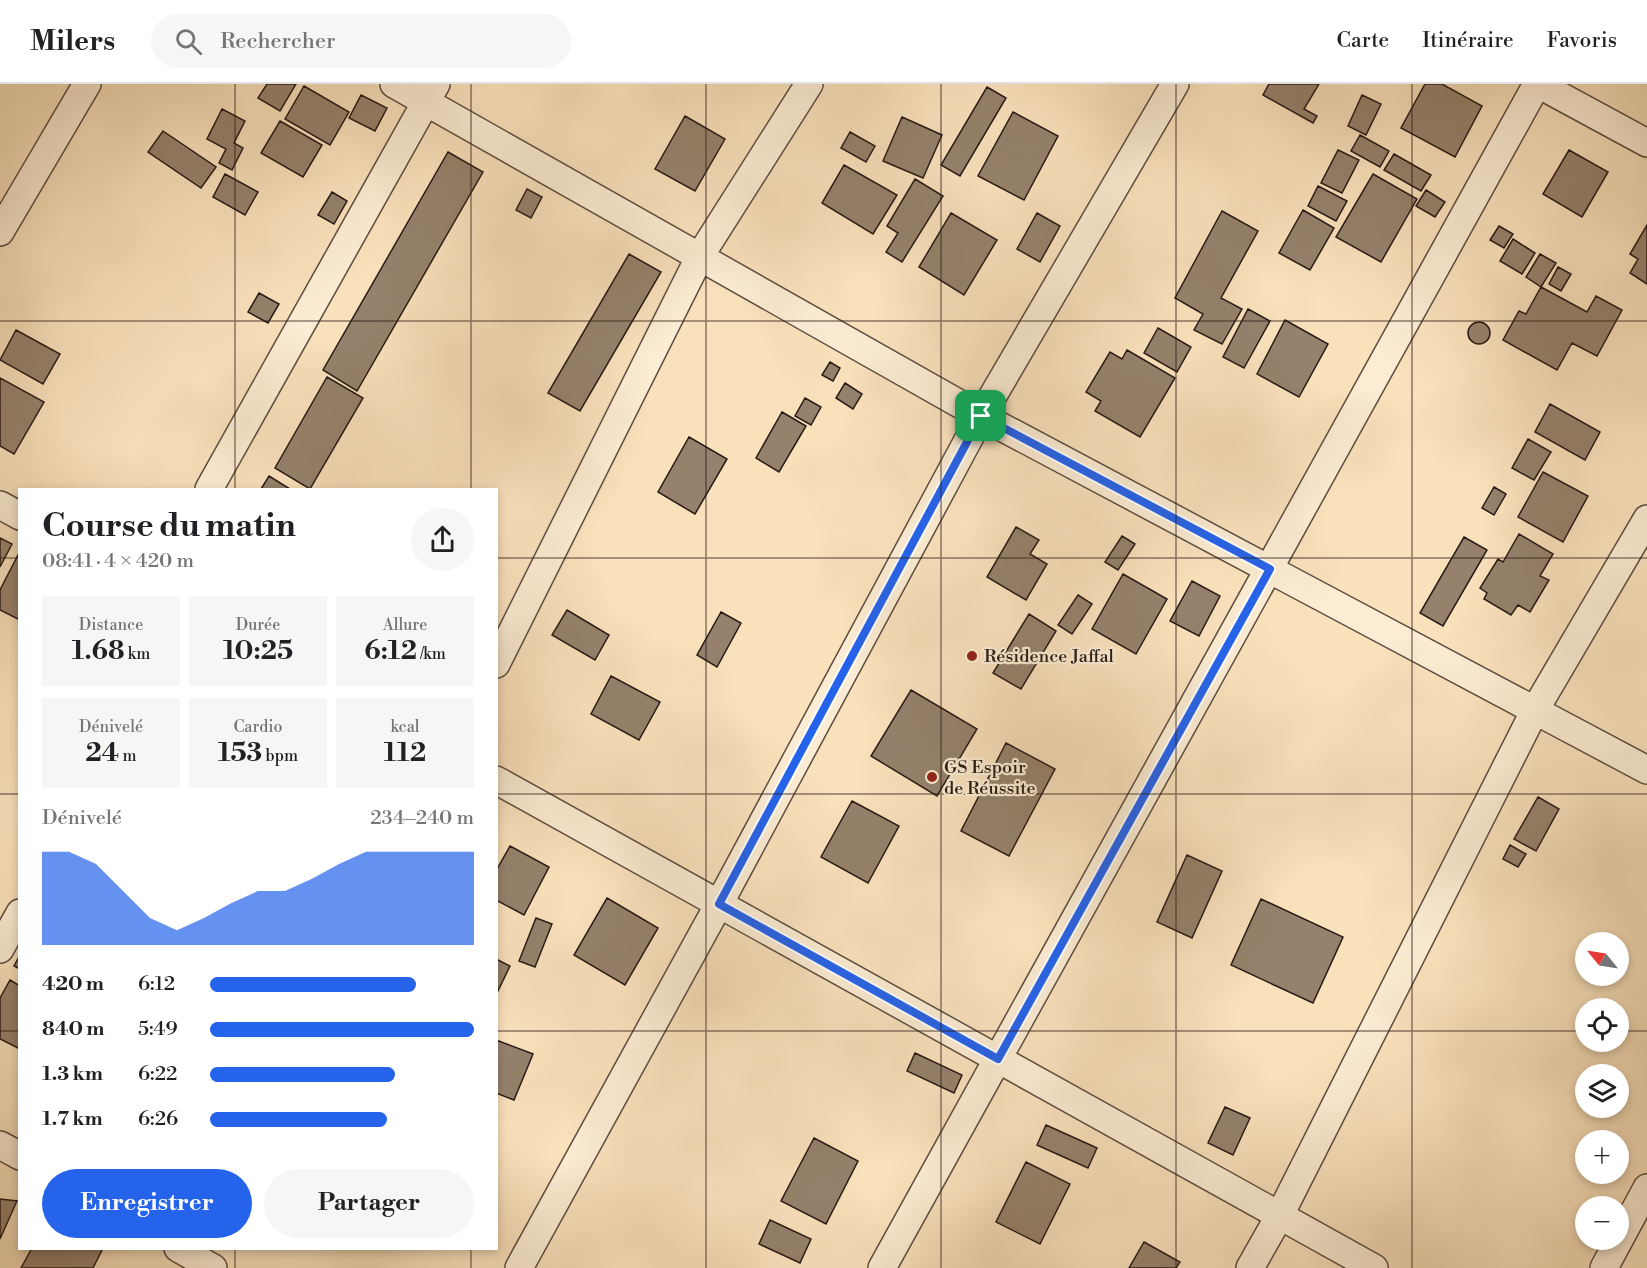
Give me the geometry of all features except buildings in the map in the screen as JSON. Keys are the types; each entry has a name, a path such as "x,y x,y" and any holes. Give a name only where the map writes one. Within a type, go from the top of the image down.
{"street":[{"path":"0,232 87,84"},
{"path":"394,84 431,93 700,256 981,416 1647,770"},
{"path":"498,660 700,256 809,84"},
{"path":"519,1268 719,904 981,416 1175,84"},
{"path":"882,1268 1538,84 1647,143"},
{"path":"210,488 431,93"},
{"path":"0,505 18,515"},
{"path":"1250,1268 1280,1215 1535,710 1647,519"},
{"path":"498,781 1374,1268"},
{"path":"0,949 18,918"},
{"path":"0,1145 18,1155"},
{"path":"1604,1268 1647,1188"}],"place":[{"name":"Résidence Jaffal","path":"972,656"},
{"name":"GS Espoir de Réussite","path":"932,777"}],"route":[{"path":"981,416 1270,569 998,1059 719,904 981,416"}]}
